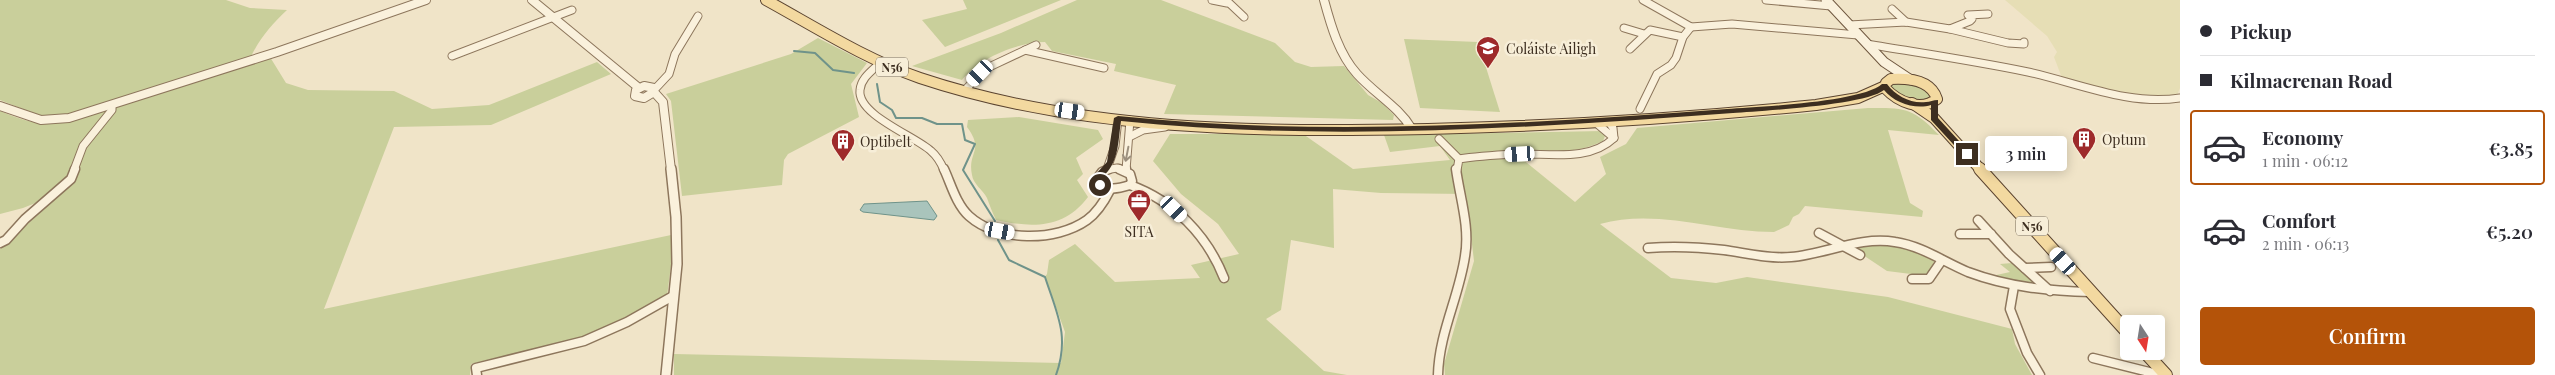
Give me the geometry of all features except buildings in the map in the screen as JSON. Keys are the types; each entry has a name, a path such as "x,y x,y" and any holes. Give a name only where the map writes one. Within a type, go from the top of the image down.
{"main road":[{"name":"N56","path":"766,0 840,43 880,63 965,90 1008,101 1130,120 1182,125 1412,128 1594,122 1778,108 1866,95 1879,91 1887,83 1897,78 1912,80 1934,91 1938,97 1935,102 1926,105 1866,95"},
{"path":"1829,3 1884,62 1912,80"},
{"path":"1884,62 1887,83"},
{"name":"N56","path":"1887,83 1892,95 1908,102 1934,118 2120,324"},
{"path":"1934,118 1935,102"},
{"path":"2152,360 2166,375"}],"street":[{"path":"0,106 41,120 56,120 112,106 426,0"},
{"path":"532,0 639,88 653,89 663,102 676,217 677,264 666,375"},
{"path":"1212,0 1227,2 1244,17"},
{"path":"1324,0 1334,30 1348,62 1364,80 1406,119 1412,128"},
{"path":"1643,0 1692,27 1738,24 1858,35"},
{"path":"1766,0 1829,3"},
{"path":"1884,9 1899,8"},
{"path":"1892,9 1906,22"},
{"path":"452,56 572,10"},
{"path":"1950,29 1970,21 1972,19 1968,15 1988,14"},
{"path":"644,98 669,74 675,54 698,16"},
{"path":"1849,25 1906,22 1950,29 2008,43 2024,44 2024,42"},
{"path":"1640,109 1656,74 1671,65 1676,58 1683,37 1692,27"},
{"path":"1624,28 1644,34"},
{"path":"1630,49 1650,30 1683,37"},
{"path":"1867,44 2027,72 2134,99 2160,101 2180,98"},
{"path":"965,90 985,69 1036,45"},
{"path":"1025,50 1104,68"},
{"path":"880,63 862,78 860,89 866,105 872,114 930,150 946,172 962,207 970,216 984,225 1000,231 1032,235 1068,230 1093,216 1102,205 1110,190"},
{"path":"639,88 634,95 656,102 664,110"},
{"path":"0,243 6,240 25,219 71,179 83,146 112,110 112,106"},
{"path":"1107,169 1114,146 1118,118"},
{"path":"1126,171 1125,165 1131,136 1129,132 1130,120"},
{"path":"1439,139 1459,159 1588,152 1610,145 1614,138 1608,121"},
{"path":"1594,122 1614,138"},
{"path":"1131,136 1143,130 1182,125"},
{"path":"1438,375 1439,352 1465,255 1464,228 1456,166 1459,159"},
{"path":"1130,185 1132,177 1126,171 1117,168 1107,169 1099,174 1097,179 1100,185 1110,190 1121,189 1130,185 1159,197 1182,216 1211,249 1224,278"},
{"path":"1978,220 2050,291"},
{"path":"1819,233 1860,255"},
{"path":"1960,234 1991,234"},
{"path":"1648,248 1712,249 1780,258 1824,252 1874,240 1892,241 1918,248 1969,272 2014,286 2050,291 2091,292"},
{"path":"1912,279 1929,279 1942,260"},
{"path":"2025,268 2051,267"},
{"path":"2014,286 2010,309 2027,352 2040,375"},
{"path":"477,375 476,368 562,348 597,336 673,296"},
{"path":"2093,358 2161,375"}],"shaded area":[{"path":"2005,0 2180,0 2180,88 2177,95 2166,98 2122,95 2062,78 2054,57 2057,52 2047,36"}],"green space":[{"path":"0,0 226,0 250,8 287,10 266,33 250,59 71,115 53,117 38,115 0,100"},
{"path":"963,0 1061,0 945,47 922,20 967,9"},
{"path":"1077,0 1161,0 1275,43 1295,62 1311,67 1344,66 1368,95 1382,103 1394,115 1393,120 1164,114 1176,85 1114,71 1116,64 1052,51 1045,42 1011,48 989,58 969,72 962,80 912,66 1001,33"},
{"path":"818,38 867,63 851,84 859,117 788,154 784,160 782,185 682,196 671,101 666,94 791,54"},
{"path":"1404,39 1478,42 1500,112 1420,108"},
{"path":"270,57 286,83 308,90 394,91 432,109 489,105 597,62 611,74 491,125 394,127 324,309 671,235 672,258 667,296 590,335 471,364 470,375 0,375 0,249 63,192 23,208 0,214 0,111 19,118 42,123 71,121"},
{"path":"1890,83 1920,85 1932,97 1920,102 1894,94"},
{"path":"1868,108 1891,108 1907,111 1922,119 1939,135 1888,130 1910,203 1923,211 1922,217 1805,206 1799,214 1793,217 1789,225 1774,232 1643,218 1600,224 1671,278 1716,283 1747,277 1888,297 2012,329 2015,344 2032,375 1445,375 1444,364 1474,261 1466,194 1381,193 1333,189 1334,248 1291,240 1281,310 1266,319 1324,371 1347,375 674,375 674,354 1061,363 1065,332 1045,277 1049,260 1075,244 1115,282 1200,278 1191,265 1239,254 1218,224 1181,194 1153,161 1170,134 1303,134 1353,169 1450,160 1440,146 1390,152 1384,135 1603,131 1605,136 1603,141 1583,148 1562,151 1520,152 1522,159 1575,202 1606,174 1600,157 1626,144 1637,128"},
{"path":"1019,117 1098,130 1103,139 1076,158 1083,174 1077,180 1088,197 1079,208 1069,215 1047,224 1009,223 996,220 987,198 973,178 971,167 975,141 967,127 968,120"},
{"path":"1871,244 1906,247 1933,259 1934,262 1930,271 1922,278 1911,274 1887,271 1854,249"},
{"path":"2012,263 2033,283 2030,285 1992,276 2010,272 2000,264"}],"water":[{"path":"927,201 937,216 934,220 863,212 860,210 864,204"}],"waterway":[{"path":"794,51 815,53 833,70 854,73"},
{"path":"877,84 880,102 892,110 896,118 922,118 937,124 962,124 965,140 975,144 963,170 995,221"},
{"path":"998,240 1009,260 1045,277 1062,337 1060,361 1056,375"}],"place":[{"name":"Coláiste Ailigh","path":"1488,69"},
{"name":"Optum","path":"2084,160"},
{"name":"Optibelt","path":"843,162"},
{"name":"SITA","path":"1139,222"}],"route":[{"path":"1100,185 1097,179 1098,176 1107,169 1111,162 1118,118 1182,125 1292,128 1412,128 1567,123 1794,106 1844,100 1874,93 1885,86 1886,90 1901,100 1926,105 1935,102 1933,109 1934,118 1967,154"}]}
